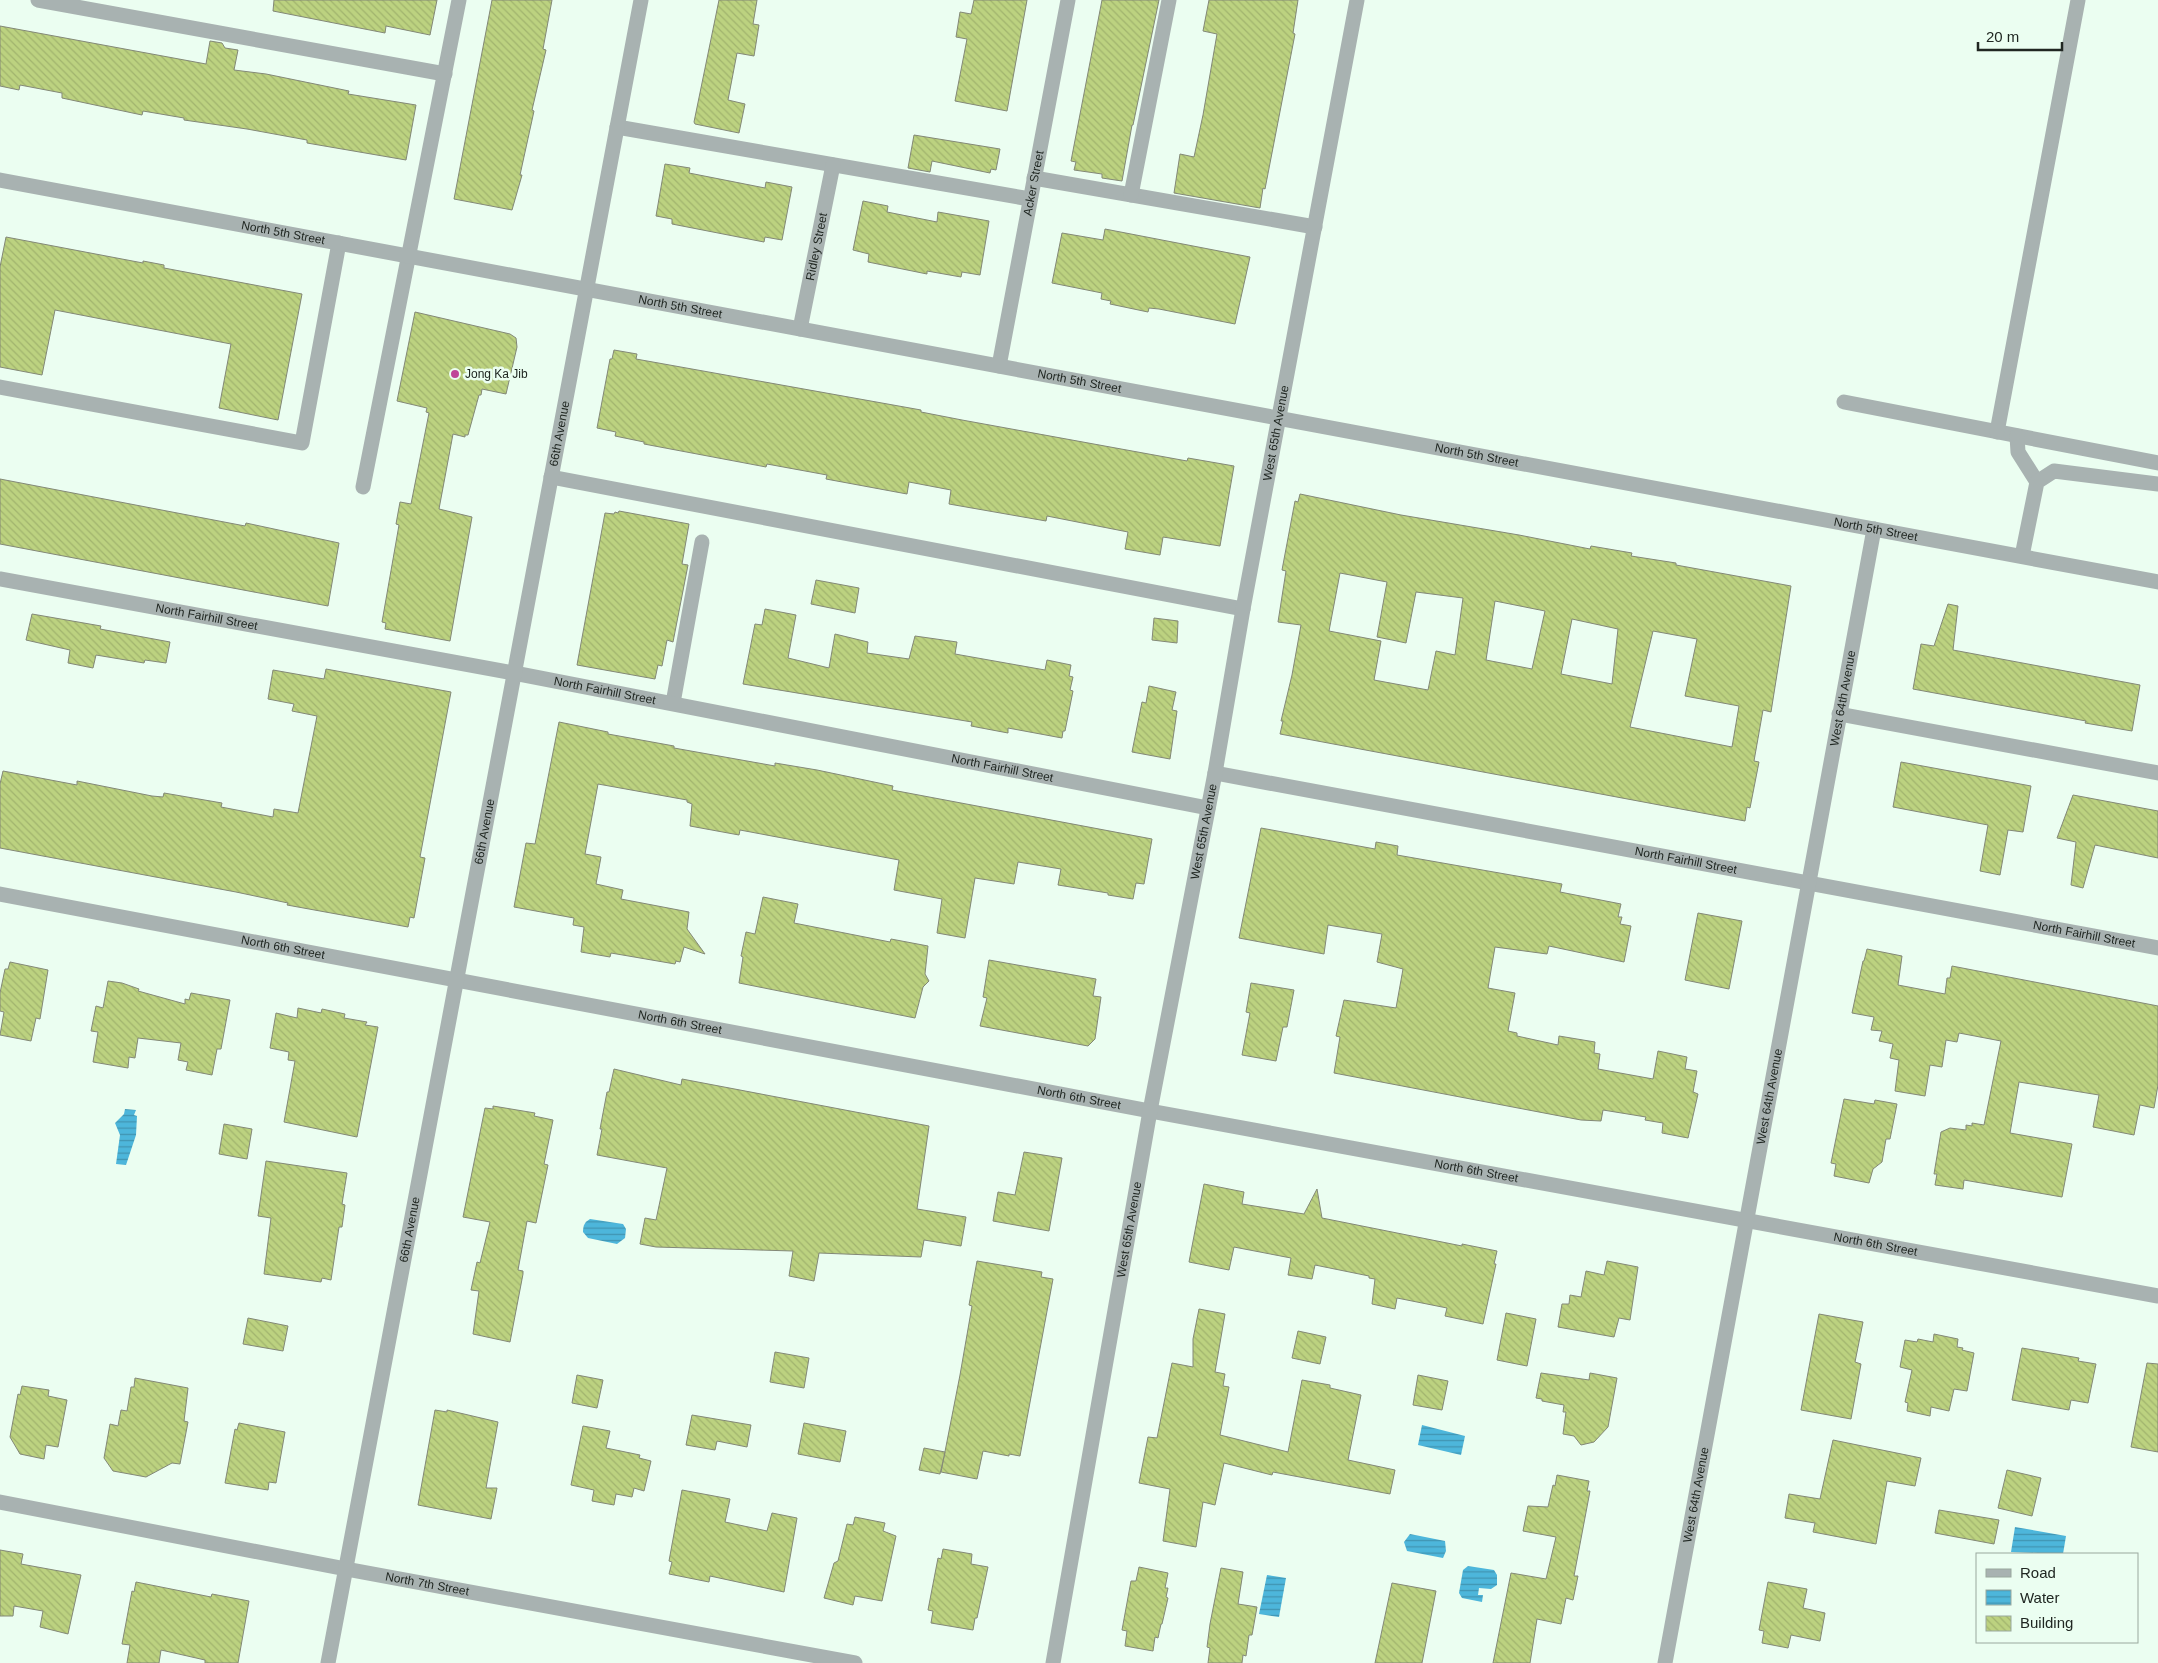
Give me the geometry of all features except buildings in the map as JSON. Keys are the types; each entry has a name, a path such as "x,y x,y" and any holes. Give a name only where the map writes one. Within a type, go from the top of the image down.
{"street":[{"path":"38,0 445,74"},
{"path":"363,487 410,257 459,0"},
{"name":"66th Avenue","path":"328,1663 641,0"},
{"name":"Acker Street","path":"999,366 1068,0"},
{"path":"1132,195 1170,0"},
{"name":"West 65th Avenue","path":"1053,1663 1150,1111 1215,773 1243,609 1357,0"},
{"path":"1997,432 2078,0"},
{"path":"617,127 1030,199"},
{"name":"Ridley Street","path":"800,329 833,165"},
{"path":"1034,178 1315,227"},
{"name":"North 5th Street","path":"0,180 2158,582"},
{"path":"0,387 302,443 339,243"},
{"path":"1844,402 2158,463"},
{"path":"2017,436 2018,452 2037,482 2022,556"},
{"path":"2037,482 2054,471 2158,484"},
{"path":"551,476 1243,609"},
{"name":"West 64th Avenue","path":"1665,1663 1874,529"},
{"path":"673,703 702,542"},
{"name":"North Fairhill Street","path":"0,579 673,703 1208,808"},
{"path":"1839,714 2158,772"},
{"name":"North Fairhill Street","path":"1215,773 2158,948"},
{"name":"North 6th Street","path":"0,894 1150,1111 2158,1296"},
{"name":"North 7th Street","path":"0,1502 346,1569 856,1663"}],"water":[{"path":"125,1109 136,1110 134,1115 137,1116 136,1135 126,1165 116,1164 120,1135 115,1123 124,1114"},
{"path":"590,1219 623,1224 626,1229 625,1238 617,1244 588,1238 583,1230 585,1224"},
{"path":"1422,1425 1465,1436 1461,1455 1418,1445"},
{"path":"2015,1527 2066,1536 2063,1553 2011,1552"},
{"path":"1410,1534 1445,1541 1446,1551 1443,1558 1407,1551 1404,1542"},
{"path":"1468,1566 1494,1570 1497,1575 1497,1585 1491,1589 1479,1588 1478,1595 1483,1595 1482,1602 1462,1598 1459,1593 1463,1570"},
{"path":"1267,1575 1286,1578 1279,1617 1259,1614"}],"place":[{"name":"Jong Ka Jib","path":"455,374"}]}
